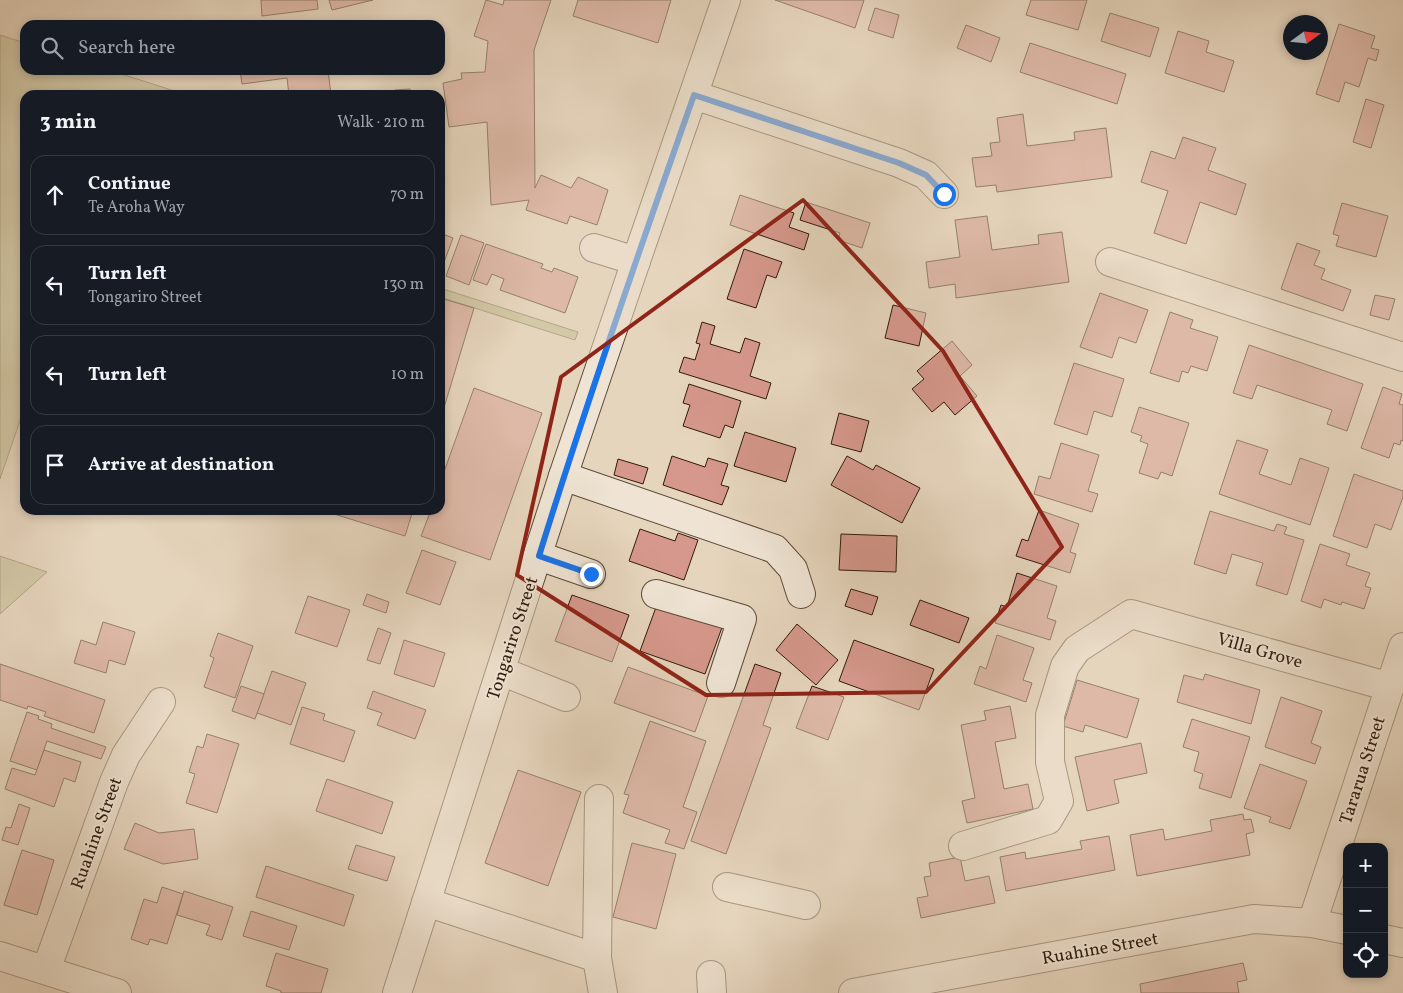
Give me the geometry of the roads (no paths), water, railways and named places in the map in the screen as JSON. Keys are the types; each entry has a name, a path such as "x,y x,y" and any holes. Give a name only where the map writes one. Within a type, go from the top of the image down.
{"street":[{"name":"Tongariro Street","path":"397,993 539,556 563,476 726,0"},
{"path":"694,95 899,163 926,175 944,194"},
{"path":"594,248 636,261"},
{"path":"1110,262 1403,357"},
{"path":"563,476 775,549 793,568 801,594"},
{"path":"539,556 591,574"},
{"path":"656,594 742,619 721,683"},
{"name":"Villa Grove","path":"963,846 1048,820 1059,801 1050,762 1050,715 1065,666 1076,649 1131,614 1390,686"},
{"name":"Tararua Street","path":"1312,922 1403,647"},
{"path":"501,671 566,697"},
{"name":"Ruahine Street","path":"46,970 114,782 126,755 161,702"},
{"path":"599,799 597,958 603,993"},
{"path":"727,887 806,905"},
{"path":"426,902 597,958"},
{"name":"Ruahine Street","path":"853,993 1254,919 1312,922 1343,929"},
{"path":"1388,940 1403,943"},
{"path":"0,956 117,993"}]}
